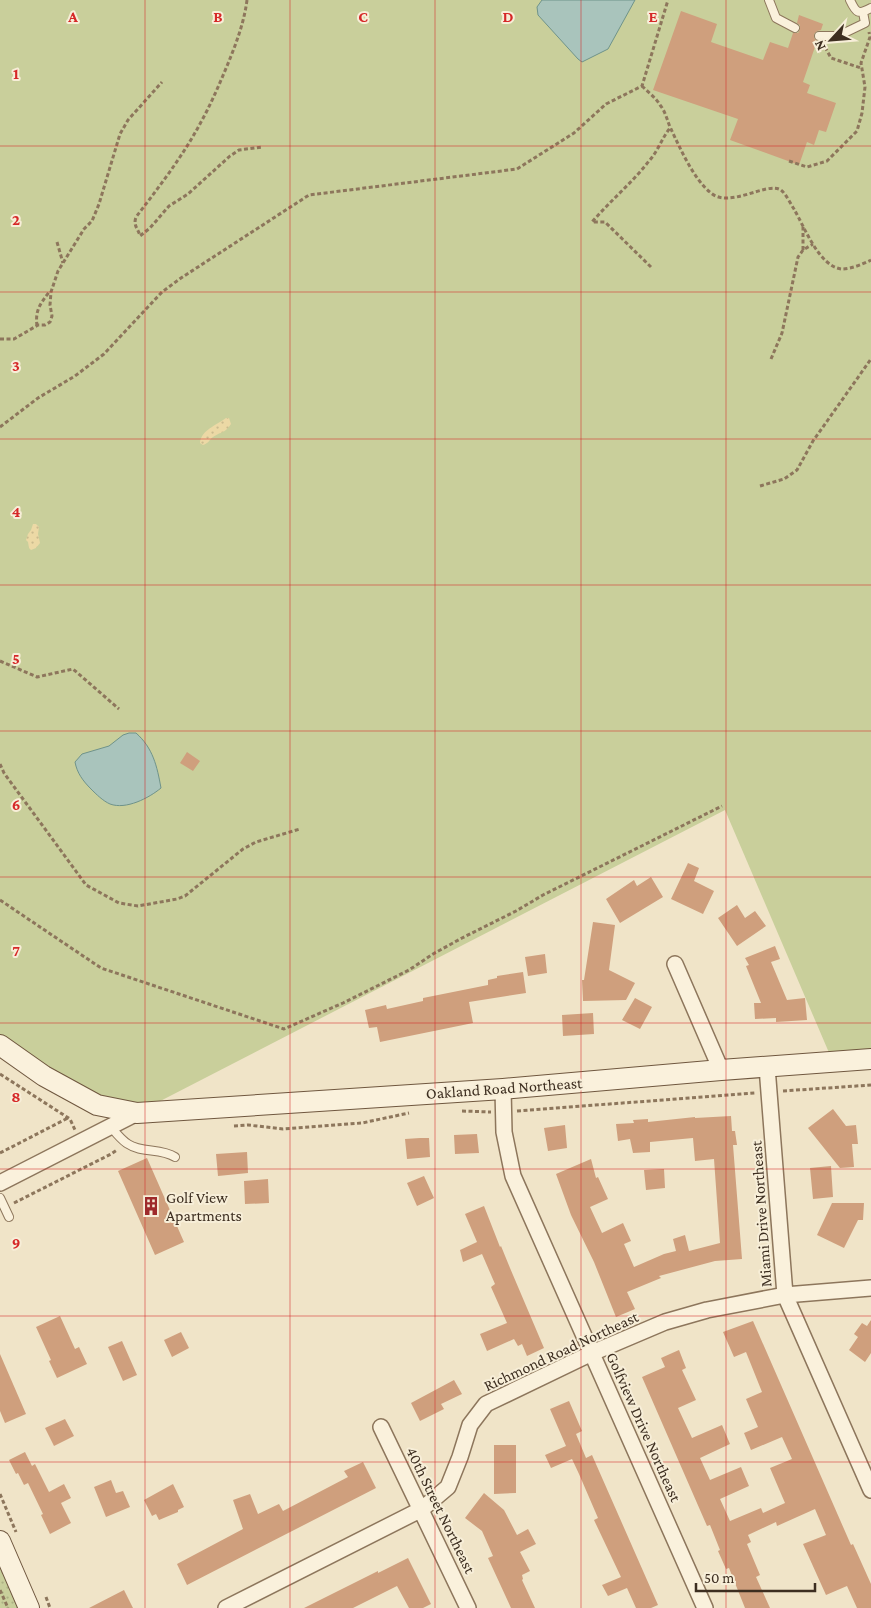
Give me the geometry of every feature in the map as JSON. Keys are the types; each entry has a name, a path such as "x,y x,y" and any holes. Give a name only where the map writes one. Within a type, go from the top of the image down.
{"main road":[{"name":"Oakland Road Northeast","path":"0,1045 44,1076 97,1105 137,1113 503,1089 871,1059"},
{"path":"0,1541 29,1608"}],"street":[{"path":"676,964 721,1070"},
{"name":"Miami Drive Northeast","path":"767,1067 785,1295 871,1490"},
{"name":"Golfview Drive Northeast","path":"503,1089 504,1132 513,1176 705,1608"},
{"path":"0,1183 137,1113"},
{"name":"Richmond Road Northeast","path":"226,1608 422,1510 448,1487 470,1426 486,1404 665,1322 707,1310 785,1295 871,1288"},
{"name":"40th Street Northeast","path":"381,1427 468,1608"}],"lane":[{"path":"769,0 776,18 795,28"},
{"path":"850,0 858,12 871,8"},
{"path":"821,36 838,36 865,23 862,12"},
{"path":"110,1127 128,1144 141,1149 168,1153 175,1157"},
{"path":"0,1198 9,1217"}],"path":[{"path":"248,0 239,36 201,123 175,165 134,222 140,236 150,228 169,206 188,194 230,156 239,150 262,147"},
{"path":"0,427 38,398 96,362 162,292 309,195 517,170 574,133 606,104 642,86 668,0"},
{"path":"789,161 807,168 827,161 857,131 862,113 865,87 861,63 870,38 865,23"},
{"path":"821,36 831,58 861,68"},
{"path":"0,339 14,339 37,326 50,322 52,316 50,305 52,289 58,271 84,229 92,221 120,134 128,120 162,82"},
{"path":"642,86 660,104 670,128 695,174 712,194 726,198 744,196 768,189 775,188 781,190 813,245 826,261 841,269 871,260"},
{"path":"650,267 605,222 592,222 648,163 658,150 670,128"},
{"path":"803,225 803,250"},
{"path":"57,242 63,263"},
{"path":"771,359 782,333 798,257 803,250 813,245"},
{"path":"37,326 36,316 38,309 52,289"},
{"path":"760,486 784,479 797,470 813,441 871,359"},
{"path":"0,661 37,677 73,668 119,709"},
{"path":"0,764 4,773 86,885 119,903 138,906 186,896 249,845 300,829"},
{"path":"0,900 101,968 284,1029 408,970 433,954 543,895 722,806"},
{"path":"0,1074 68,1118 76,1130"},
{"path":"778,1092 871,1085"},
{"path":"514,1111 758,1093"},
{"path":"457,1111 493,1112"},
{"path":"230,1126 283,1129 362,1123 387,1117 404,1116 412,1112"},
{"path":"0,1153 68,1118"},
{"path":"5,1208 111,1154 126,1142"},
{"path":"89,1158 92,1164"},
{"path":"0,1590 8,1608"}],"green space":[{"path":"0,0 871,0 871,1057 833,1062 725,810 137,1113 97,1105 0,1045"},
{"path":"0,1541 29,1608 0,1608"}],"sand":[{"path":"229,418 231,424 223,432 203,445 200,443 206,431"},
{"path":"33,524 39,527 40,543 31,550 26,540"}],"water":[{"path":"542,0 635,0 608,49 582,62 538,15 537,7"},
{"path":"136,733 147,745 156,765 161,788 137,802 123,805 110,804 97,795 83,780 75,762 82,754 109,746 123,735"}],"building":[{"path":"681,11 717,24 711,42 763,60 770,42 788,48 793,33 798,33 800,30 800,25 797,23 799,15 823,24 821,30 814,34 814,38 817,41 803,82 810,85 807,93 836,103 826,132 819,130 814,145 807,142 799,165 730,140 738,119 653,90"},
{"path":"187,752 200,761 193,771 180,763"},
{"path":"688,863 699,868 694,881 714,891 703,914 671,899"},
{"path":"651,877 663,897 620,923 606,899 634,880 637,886"},
{"path":"737,905 745,918 755,911 766,926 737,946 718,918"},
{"path":"593,922 615,925 609,970 635,983 626,1000 583,1001 582,980 584,980"},
{"path":"775,946 780,959 771,962 787,1000 805,998 807,1020 776,1022 776,1018 755,1019 754,1003 761,1003 746,966 749,965 745,958"},
{"path":"545,954 547,973 528,976 525,957"},
{"path":"523,972 526,993 469,1002 473,1023 380,1042 377,1027 369,1028 365,1010 386,1005 387,1009 423,1001 423,998 488,985 488,980 497,978 497,976"},
{"path":"635,998 652,1007 640,1029 622,1020"},
{"path":"593,1013 594,1034 563,1036 562,1015"},
{"path":"833,1109 846,1126 856,1125 858,1144 852,1144 854,1167 840,1168 808,1128"},
{"path":"731,1116 732,1131 735,1131 737,1145 733,1145 742,1259 715,1261 659,1276 661,1278 627,1292 635,1309 616,1317 594,1262 571,1215 556,1174 591,1159 596,1178 598,1177 608,1199 590,1207 602,1233 623,1223 631,1241 624,1244 634,1267 676,1251 673,1239 685,1235 689,1251 720,1243 714,1159 695,1161 693,1138 650,1142 650,1152 633,1153 630,1139 618,1141 616,1124 634,1123 633,1120 648,1119 648,1122 695,1117"},
{"path":"565,1125 567,1148 548,1151 544,1128"},
{"path":"477,1134 479,1153 455,1154 454,1135"},
{"path":"429,1138 430,1157 407,1159 405,1139"},
{"path":"247,1152 248,1173 218,1176 216,1154"},
{"name":"Golf View Apartments","path":"147,1158 184,1242 155,1255 118,1171"},
{"path":"831,1166 833,1197 813,1199 810,1168"},
{"path":"664,1169 665,1188 646,1190 644,1170"},
{"path":"424,1176 434,1198 417,1206 407,1183"},
{"path":"268,1179 269,1203 245,1204 244,1181"},
{"path":"832,1203 864,1203 863,1220 858,1220 844,1248 817,1235"},
{"path":"484,1206 544,1348 527,1356 522,1344 518,1346 514,1339 487,1351 480,1334 507,1323 491,1287 495,1284 482,1254 463,1262 460,1250 477,1242 465,1214"},
{"path":"60,1316 75,1349 79,1347 87,1364 57,1378 36,1327"},
{"path":"871,1320 871,1353 865,1362 849,1350 858,1337 854,1334 862,1323 867,1326"},
{"path":"753,1321 851,1545 853,1544 871,1584 871,1608 857,1608 847,1586 826,1595 803,1544 826,1535 815,1509 777,1526 776,1522 748,1535 751,1542 747,1544 760,1575 756,1577 770,1608 745,1608 729,1568 726,1569 718,1551 720,1550 710,1525 707,1526 642,1377 665,1367 661,1358 679,1350 686,1368 682,1370 696,1400 678,1408 692,1438 722,1425 730,1444 700,1458 710,1480 741,1467 749,1486 720,1499 730,1521 761,1508 763,1513 785,1503 770,1468 792,1459 782,1437 751,1450 744,1433 758,1427 746,1399 762,1392 746,1352 734,1357 723,1332"},
{"path":"181,1332 189,1348 172,1357 164,1340"},
{"path":"122,1341 137,1375 123,1381 108,1347"},
{"path":"0,1354 26,1414 5,1423 0,1411"},
{"path":"454,1380 462,1394 441,1404 444,1409 420,1421 411,1403"},
{"path":"569,1401 582,1431 576,1434 586,1458 592,1455 658,1605 651,1608 636,1608 627,1588 608,1596 602,1585 621,1577 594,1520 598,1518 579,1474 572,1459 551,1468 545,1455 566,1446 550,1409"},
{"path":"65,1419 74,1436 54,1446 45,1428"},
{"path":"494,1445 516,1445 516,1493 494,1494"},
{"path":"25,1452 32,1466 35,1464 49,1492 64,1484 71,1498 61,1503 71,1523 50,1534 28,1483 24,1485 9,1460"},
{"path":"363,1462 376,1488 187,1585 177,1564 243,1529 233,1500 250,1494 258,1514 279,1504 283,1511 348,1477 344,1471"},
{"path":"111,1480 116,1493 123,1491 130,1507 106,1517 94,1487"},
{"path":"173,1484 184,1507 178,1510 178,1512 159,1520 156,1514 152,1516 144,1500"},
{"path":"484,1493 504,1510 517,1535 528,1529 536,1544 520,1552 530,1571 522,1575 522,1580 535,1608 511,1608 488,1558 493,1556 482,1531 465,1518"},
{"path":"408,1558 431,1604 423,1608 409,1608 397,1586 353,1608 304,1608 378,1571 378,1573"},
{"path":"124,1590 133,1608 89,1608"}],"place":[{"name":"Golf View Apartments","path":"151,1206"}]}
